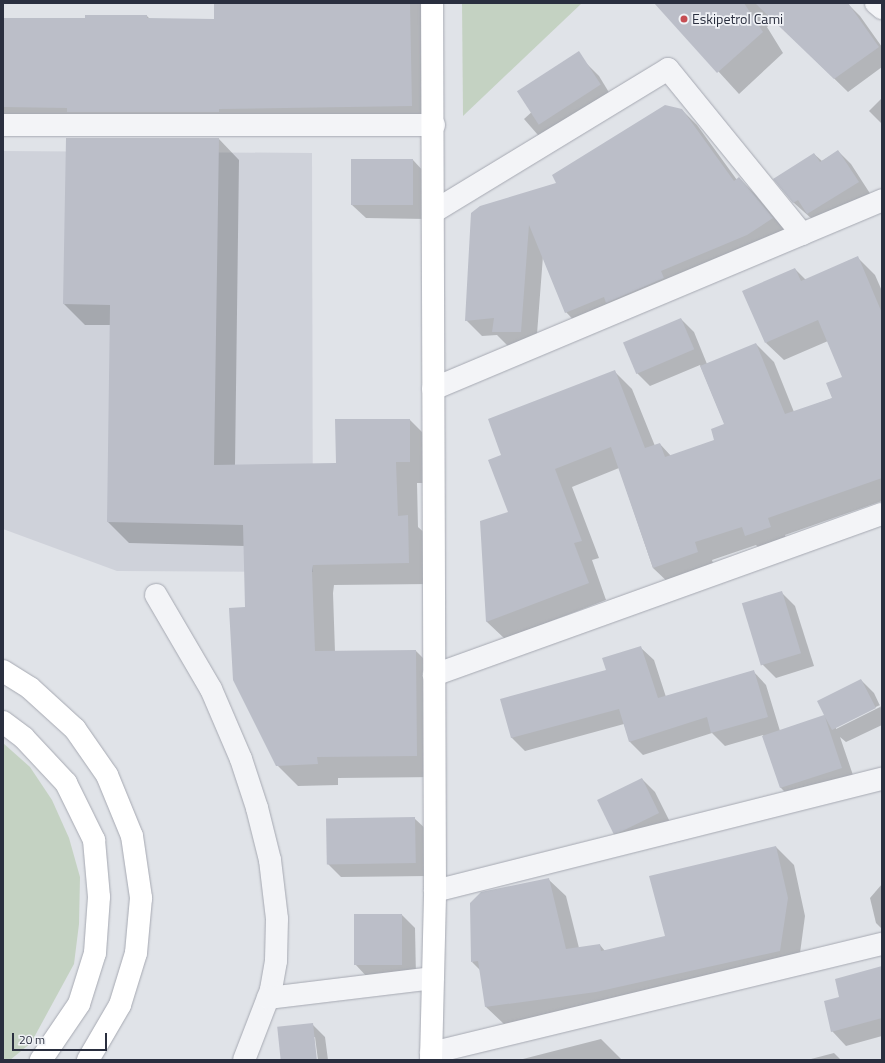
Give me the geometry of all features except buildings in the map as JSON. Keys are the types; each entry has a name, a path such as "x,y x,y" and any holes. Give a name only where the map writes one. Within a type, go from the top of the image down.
{"main road":[{"path":"431,1056 435,891 433,389 434,125 432,3"},
{"path":"3,671 30,688 74,729 107,775 132,836 141,898 136,953 120,1006 88,1060"},
{"path":"3,722 24,738 66,783 94,840 99,897 95,953 79,1004 41,1060"}],"street":[{"path":"876,3 882,8"},
{"path":"433,212 668,70 802,234"},
{"path":"3,125 434,125"},
{"path":"433,389 882,200"},
{"path":"434,675 882,514"},
{"path":"156,595 211,689 241,759 257,808 270,860 277,919 276,961 268,998 244,1060"},
{"path":"435,891 882,779"},
{"path":"431,1056 882,944"},
{"path":"268,998 433,978"}],"shaded area":[{"path":"3,151 312,153 313,572 117,571 3,529"}],"green space":[{"path":"462,3 582,3 463,116"},
{"path":"3,743 30,767 52,800 69,838 80,877 79,924 74,964 31,1043 10,1060 3,1060"}],"place":[{"name":"Eskipetrol Cami","path":"684,19"}]}
